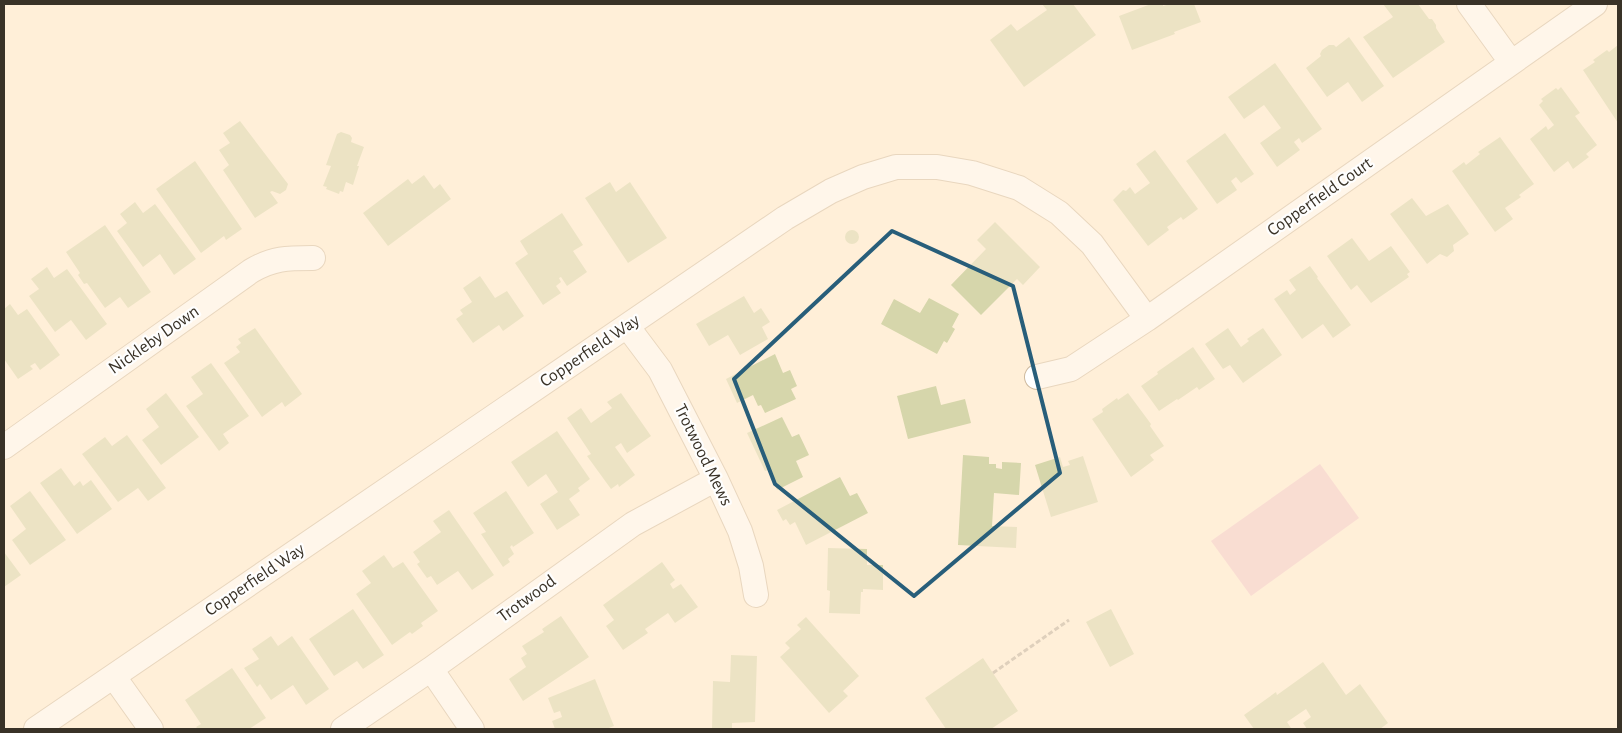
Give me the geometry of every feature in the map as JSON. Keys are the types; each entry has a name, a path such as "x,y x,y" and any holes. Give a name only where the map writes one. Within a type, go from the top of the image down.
{"street":[{"path":"1469,4 1511,62"},
{"name":"Copperfield Court","path":"1037,378 1071,369 1147,319 1596,4"},
{"name":"Copperfield Way","path":"36,729 786,218 832,191 863,177 896,167 929,167 972,173 1019,188 1059,213 1092,244 1147,319"},
{"name":"Nickleby Down","path":"4,447 251,271 278,259 313,258"},
{"name":"Trotwood Mews","path":"627,326 660,370 716,479 740,531 756,595"},
{"name":"Trotwood","path":"343,729 431,669 633,524 716,479"},
{"path":"431,669 472,729"},
{"path":"114,677 151,729"}],"path":[{"path":"993,673 1069,620"}],"highlighted area":[{"path":"892,231 1013,286 1060,473 914,596 775,484 734,379"}],"shaded area":[{"path":"1320,464 1359,518 1251,596 1211,541"}],"building":[{"path":"1042,4 1073,4 1096,35 1024,87 990,40 1011,24 1017,31 1047,10"},
{"path":"1151,4 1163,4 1163,6 1170,4 1194,4 1201,22 1132,50 1119,16"},
{"path":"1383,4 1418,4 1429,19 1432,19 1445,42 1393,78 1363,37 1393,17"},
{"path":"1349,37 1384,86 1362,102 1348,82 1327,97 1306,68 1321,56 1322,50 1329,45 1336,47"},
{"path":"1618,45 1618,123 1583,70 1595,62 1593,60 1607,50 1609,52"},
{"path":"1275,63 1322,129 1302,143 1299,138 1294,142 1300,150 1277,167 1260,143 1281,128 1264,105 1244,119 1228,97"},
{"path":"1561,87 1580,113 1575,116 1597,145 1586,154 1589,157 1573,169 1568,161 1554,172 1530,139 1546,126 1548,130 1554,125 1539,105 1543,101 1541,99 1556,88 1558,90"},
{"path":"240,121 288,184 286,190 280,194 270,192 278,203 255,218 223,170 229,165 219,150 230,143 223,133"},
{"path":"341,132 350,135 352,138 351,142 364,147 353,185 346,182 343,192 340,191 339,194 323,186 331,166 326,165 337,134"},
{"path":"1225,133 1254,174 1241,183 1236,177 1231,181 1237,190 1217,204 1186,161"},
{"path":"1500,137 1534,184 1519,195 1521,197 1505,208 1513,219 1495,232 1452,171 1464,162 1466,165 1480,154 1478,152"},
{"path":"1155,150 1198,209 1183,220 1181,217 1167,227 1169,230 1148,246 1113,200 1123,190 1126,191 1130,187 1135,194 1150,183 1136,164"},
{"path":"195,161 242,229 226,240 224,236 201,253 156,189"},
{"path":"424,175 434,189 440,184 451,199 388,246 363,213 408,179 412,184"},
{"path":"610,182 616,192 630,182 667,238 628,263 585,198"},
{"path":"1412,198 1426,216 1448,204 1469,234 1453,245 1454,251 1447,257 1440,254 1427,264 1390,214"},
{"path":"135,202 143,213 155,204 196,259 174,275 160,254 143,267 117,231 127,223 120,214"},
{"path":"562,213 583,245 573,251 587,272 567,286 561,277 559,278 561,282 556,286 561,293 543,305 515,263 528,254 520,241"},
{"path":"995,222 1040,267 1023,285 1017,279 981,315 951,285 986,249 977,240"},
{"path":"105,225 151,292 128,308 120,297 105,308 87,283 84,284 78,275 80,273 66,252"},
{"path":"849,230 855,230 859,237 855,244 849,244 845,240 845,234"},
{"path":"1352,238 1369,261 1391,246 1410,272 1407,274 1409,277 1371,303 1357,285 1351,290 1327,256"},
{"path":"1310,266 1351,325 1333,338 1323,324 1302,339 1274,299 1287,290 1290,295 1296,290 1289,280"},
{"path":"47,267 54,278 67,269 107,324 86,340 71,320 55,332 29,296 39,289 31,279"},
{"path":"480,276 495,298 507,291 524,316 503,331 499,325 473,343 456,319 463,314 460,310 472,302 463,288"},
{"path":"744,296 754,313 761,308 770,322 762,327 768,339 740,355 728,335 709,346 696,324"},
{"path":"929,298 959,314 952,327 955,329 947,343 944,341 937,354 881,324 894,299 920,313"},
{"path":"10,304 18,315 27,309 60,355 40,370 35,363 30,366 33,369 18,379 4,359 4,309"},
{"path":"255,328 302,394 285,407 282,402 262,417 224,363 240,352 236,347 241,343 238,339"},
{"path":"1228,328 1241,347 1249,341 1247,339 1263,328 1282,355 1243,383 1230,365 1223,369 1205,344"},
{"path":"1193,347 1215,379 1199,390 1197,387 1159,411 1141,386 1158,374 1157,372"},
{"path":"775,354 783,373 790,370 797,386 791,389 796,399 765,413 761,405 758,406 753,395 737,403 726,379"},
{"path":"211,363 249,416 223,434 229,443 219,451 186,406 203,394 191,377"},
{"path":"936,386 941,405 965,399 971,423 908,439 897,396"},
{"path":"166,393 199,437 161,465 142,440 159,427 146,409"},
{"path":"621,393 651,436 627,453 621,443 615,447 635,475 619,487 618,484 611,489 587,456 591,454 567,418 581,408 591,423 612,408 607,402"},
{"path":"1128,393 1151,424 1150,426 1164,446 1150,455 1154,460 1131,477 1092,419 1103,412 1102,409 1117,398 1118,400"},
{"path":"782,417 792,437 799,434 809,455 796,461 803,477 777,490 768,470 765,471 747,433"},
{"path":"557,431 590,479 578,488 580,491 569,499 580,515 557,530 540,504 558,492 546,474 528,487 511,462"},
{"path":"127,435 166,488 148,501 138,488 118,502 82,454 105,437 112,446"},
{"path":"963,455 989,457 989,464 996,464 996,468 1002,469 1002,462 1021,463 1019,495 994,493 992,526 1017,527 1016,548 958,545"},
{"path":"1083,456 1098,502 1051,517 1035,465 1060,457 1063,467 1070,465 1068,461"},
{"path":"61,468 74,486 80,481 83,486 91,480 112,509 77,534 40,483"},
{"path":"840,477 850,496 857,493 868,513 806,545 795,522 790,525 786,519 783,521 777,510"},
{"path":"30,491 66,540 30,565 12,540 26,529 10,506"},
{"path":"506,491 534,533 513,547 512,545 510,547 514,554 508,559 510,562 503,567 481,534 486,532 473,513"},
{"path":"449,510 494,575 472,590 458,571 437,585 431,576 427,578 417,564 420,562 413,552 441,532 433,521"},
{"path":"828,548 867,549 867,565 883,565 883,590 863,589 863,592 861,592 860,614 829,613 830,591 827,590"},
{"path":"4,552 21,575 4,587"},
{"path":"384,555 393,568 403,562 438,611 421,623 423,626 412,634 410,632 392,645 356,594 371,583 362,571"},
{"path":"662,562 675,580 670,584 673,589 681,584 698,607 675,623 668,613 645,629 648,633 623,650 606,626 614,620 603,605"},
{"path":"353,609 384,655 363,669 357,661 334,676 309,639"},
{"path":"1111,609 1134,654 1110,667 1086,622"},
{"path":"561,616 589,657 523,701 509,679 526,667 521,658 527,654 522,646 544,632 542,629"},
{"path":"806,617 859,676 843,691 848,696 829,713 780,657 790,648 785,643 801,629 797,625"},
{"path":"271,636 278,646 292,636 329,689 306,705 293,685 271,700 260,684 257,687 244,668 259,659 252,649"},
{"path":"731,655 757,656 755,722 732,723 732,729 712,729 713,681 730,682"},
{"path":"983,658 1018,711 991,729 946,729 925,698"},
{"path":"1323,662 1346,695 1360,684 1388,723 1380,729 1307,729 1303,723 1311,717 1306,709 1287,722 1291,728 1289,729 1254,729 1244,715 1276,692 1277,695"},
{"path":"232,668 266,718 249,729 198,729 196,727 201,724 185,700"},
{"path":"595,679 614,726 606,729 555,729 552,721 562,717 560,711 554,713 548,698"}]}
